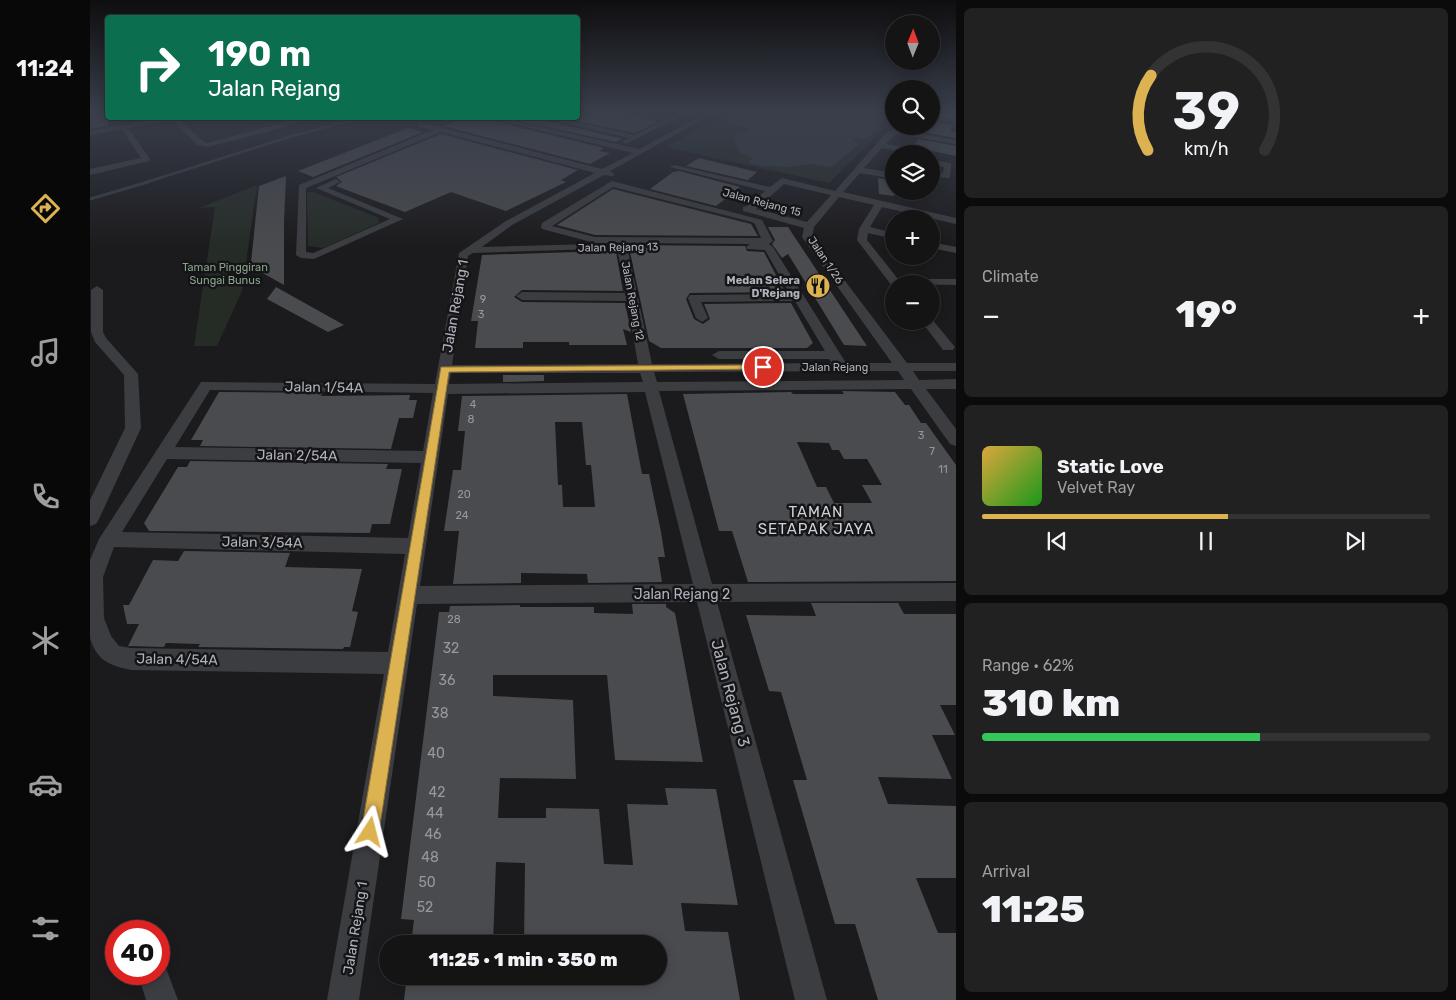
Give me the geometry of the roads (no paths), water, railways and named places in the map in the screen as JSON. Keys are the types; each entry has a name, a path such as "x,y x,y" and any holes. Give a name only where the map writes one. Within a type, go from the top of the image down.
{"street":[{"path":"90,172 146,159 145,158"},
{"path":"302,187 373,158"},
{"name":"Jalan Rejang 15","path":"547,158 749,210 812,222"},
{"name":"Jalan Rejang 1","path":"343,1000 463,254 509,223 630,158"},
{"name":"Jalan 1/26","path":"869,158 812,222 807,237 956,440"},
{"path":"940,164 948,165 947,176 940,175"},
{"path":"320,188 375,167"},
{"path":"674,167 772,190"},
{"path":"858,170 885,174"},
{"path":"749,210 782,181 951,220"},
{"path":"940,183 955,185"},
{"path":"612,184 669,198 755,220 759,222 768,241 595,240 546,227 546,225 612,184"},
{"path":"302,187 320,188 398,219 314,256 301,255 302,187"},
{"path":"669,198 678,191"},
{"path":"758,203 812,222"},
{"path":"875,203 864,229 862,240 889,275"},
{"path":"864,229 885,234"},
{"name":"Jalan Rejang 13","path":"468,250 622,246 768,247 799,297"},
{"name":"Jalan Rejang 12","path":"622,246 647,370"},
{"path":"940,246 956,250"},
{"path":"940,282 956,282"},
{"path":"90,519 133,428 131,374 100,339 97,332 97,290"},
{"path":"522,296 632,297"},
{"path":"702,318 694,298 799,297 841,367"},
{"path":"934,330 948,347"},
{"path":"647,370 834,355"},
{"name":"Jalan Rejang","path":"444,372 956,367"},
{"path":"444,372 647,370 956,384"},
{"name":"Jalan Rejang 3","path":"647,370 811,1000"},
{"name":"Jalan 1/54A","path":"206,385 444,372"},
{"name":"Jalan 4/54A","path":"206,385 108,539 93,577 94,618 102,642 113,655 131,659 397,663"},
{"name":"Jalan 2/54A","path":"163,453 430,457"},
{"name":"Jalan 3/54A","path":"108,539 416,546"},
{"name":"Jalan Rejang 2","path":"408,595 956,592"},
{"path":"157,985 162,1000"}],"waterway":[{"path":"144,183 224,158"},
{"path":"90,199 148,182"}],"place":[{"name":"Medan Selera D'Rejang","path":"818,286"}],"district":[{"name":"TAMAN SETAPAK JAYA","path":"816,520"}],"park label":[{"name":"Taman Pinggiran Sungai Bunus","path":"225,273"}]}
